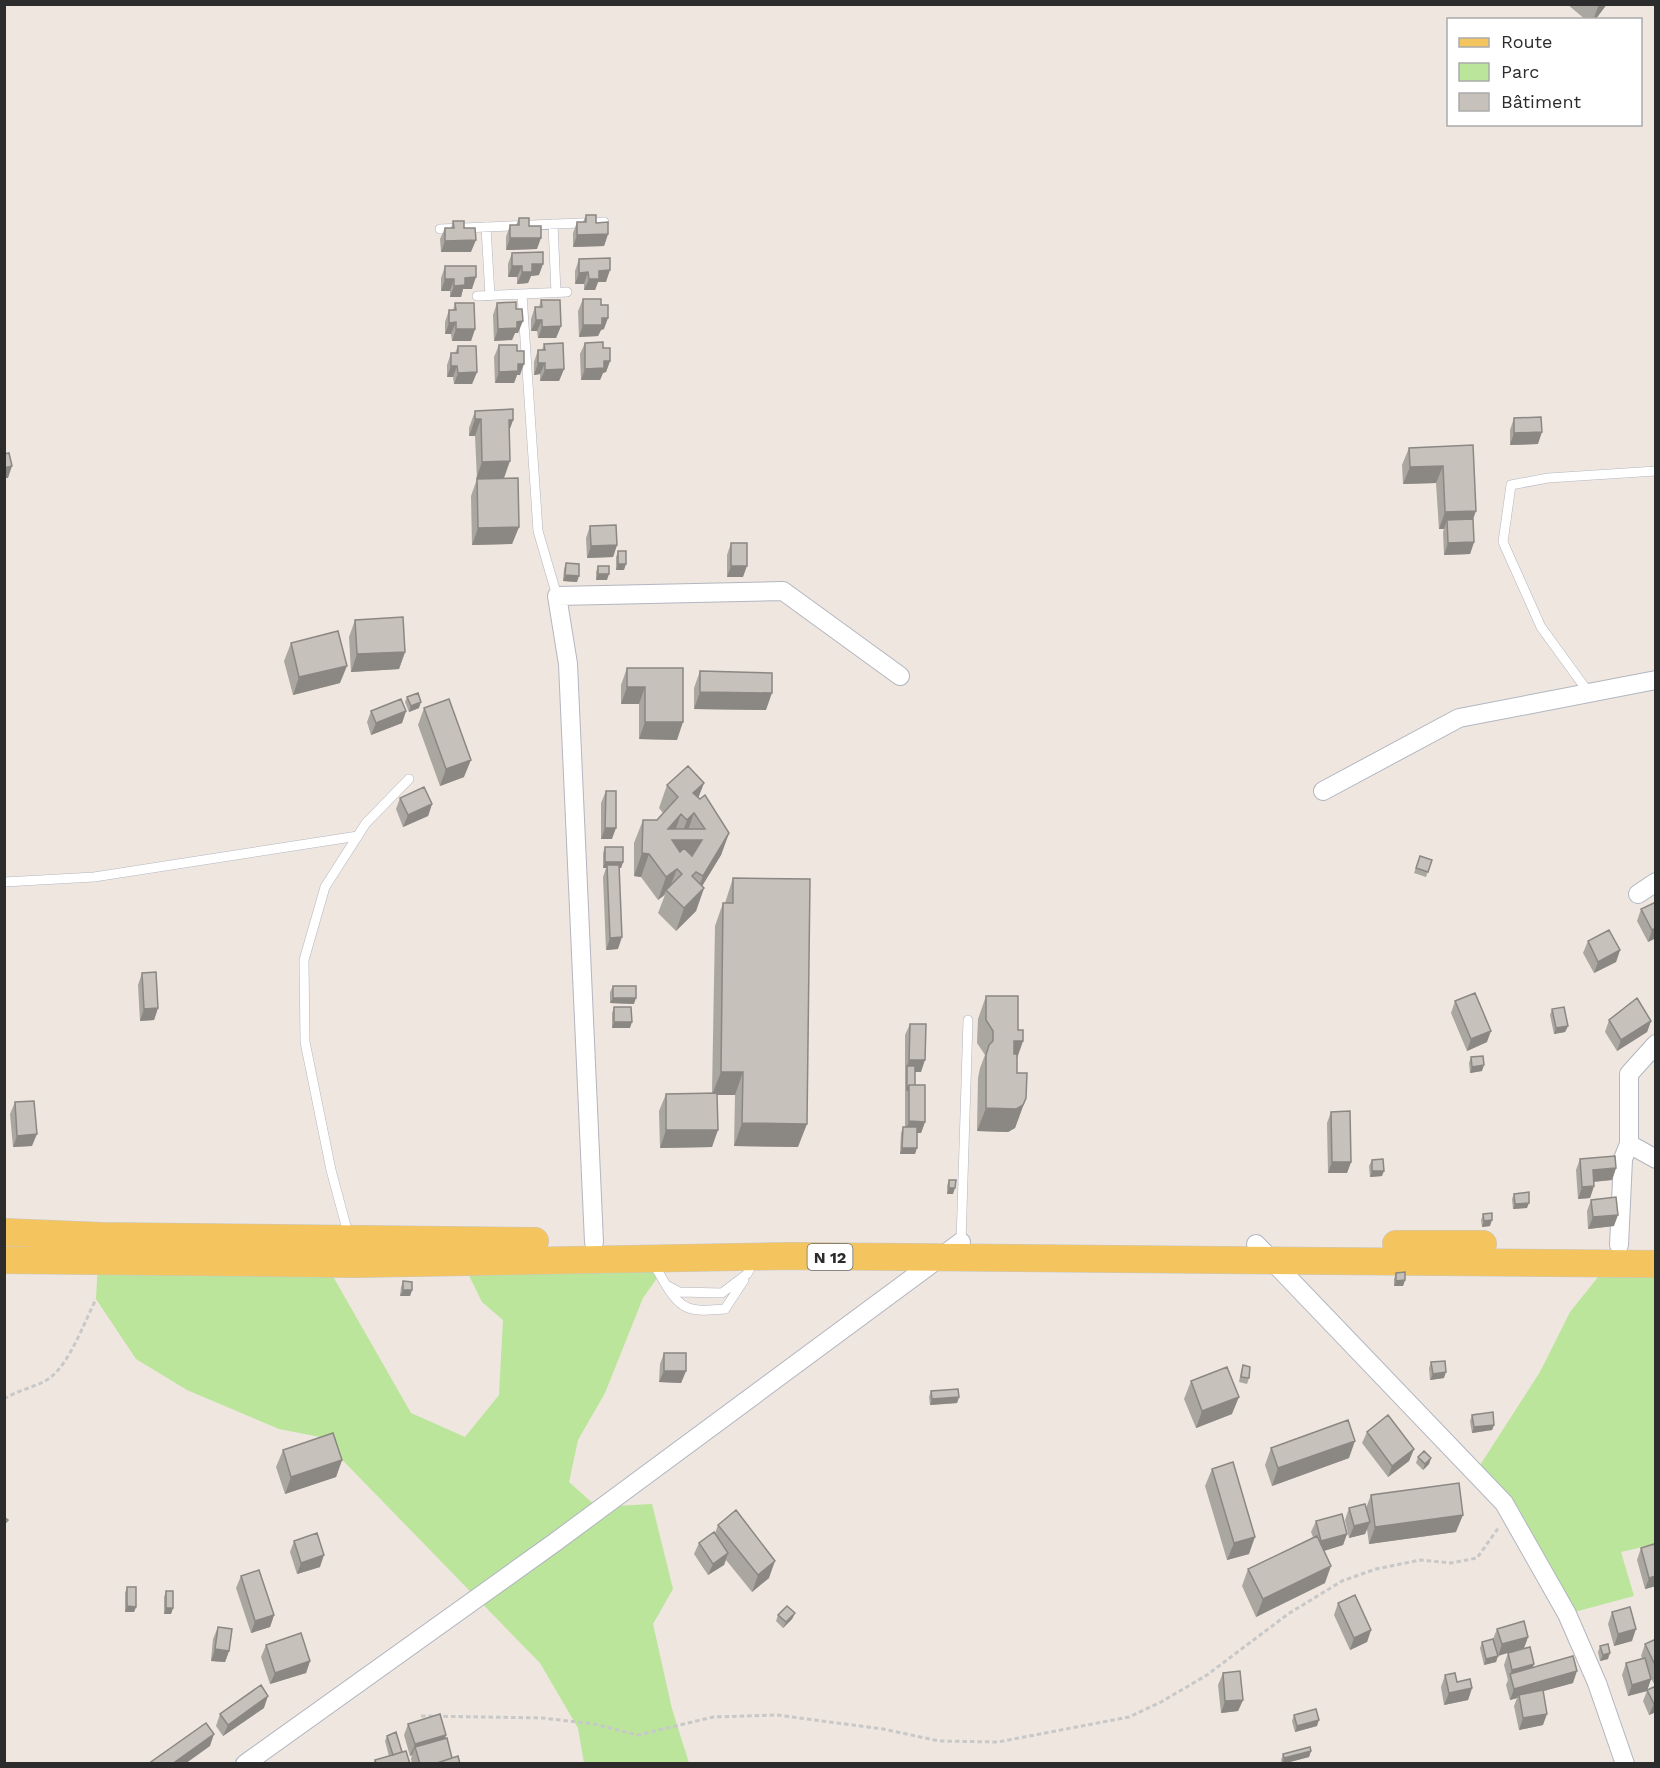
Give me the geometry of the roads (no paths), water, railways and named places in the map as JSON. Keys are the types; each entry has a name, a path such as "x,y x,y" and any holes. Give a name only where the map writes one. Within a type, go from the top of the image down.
{"main road":[{"name":"N 12","path":"4,1232 951,1250 1263,1252 1656,1264"},
{"name":"N 12","path":"1263,1252 1656,1246"},
{"name":"N 12","path":"4,1260 356,1264 647,1257 752,1266 951,1250"}],"street":[{"path":"594,1242 568,664 557,596 783,591 900,676"},
{"path":"1323,791 1459,718 1656,680"},
{"path":"1638,894 1656,882"},
{"path":"1619,1245 1623,1159 1629,1144 1629,1074 1656,1044"},
{"path":"1629,1144 1656,1159"},
{"path":"245,1764 554,1542 951,1250"},
{"path":"1263,1252 1504,1503 1567,1614 1597,1683 1625,1764"}],"lane":[{"path":"440,229 604,222"},
{"path":"554,224 556,293"},
{"path":"486,227 490,296"},
{"path":"477,296 567,292"},
{"path":"522,295 538,531 557,596"},
{"path":"1589,693 1541,627 1503,542 1511,485 1548,478 1656,471"},
{"path":"350,1240 331,1170 305,1042 304,960 325,887 366,823 409,778"},
{"path":"4,882 94,877 358,836"},
{"path":"951,1250 968,1020"},
{"path":"647,1257 677,1302 695,1310 725,1310 735,1298 752,1266"},
{"path":"666,1285 679,1292 722,1293 752,1266"}]}
